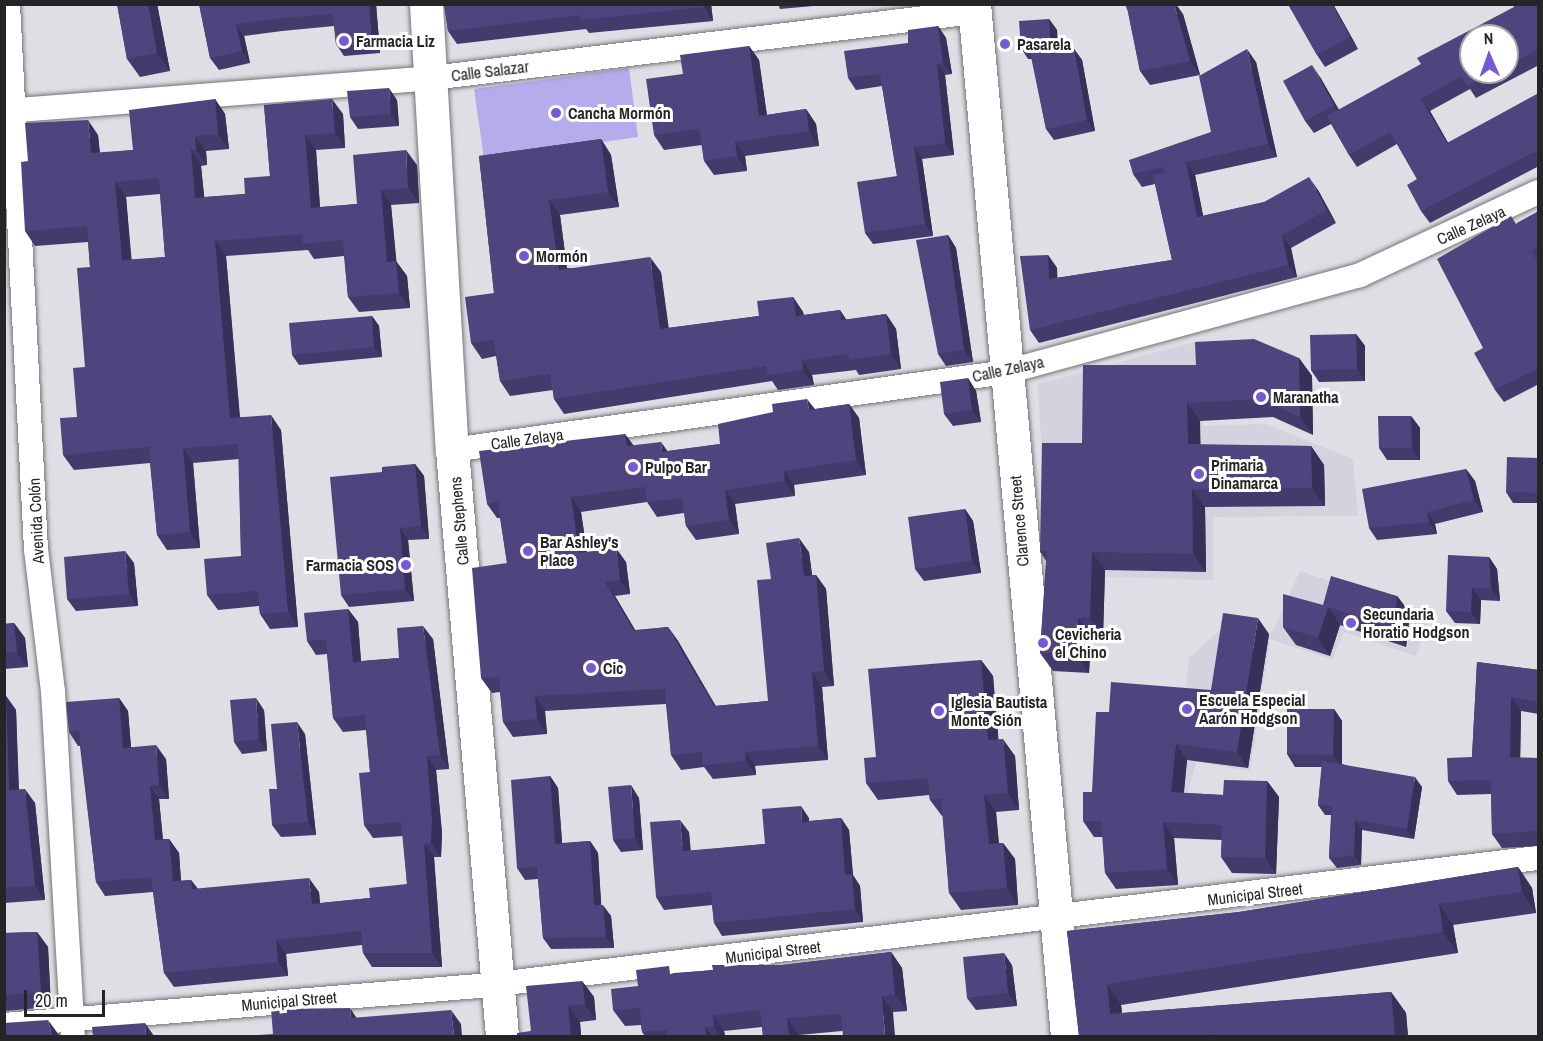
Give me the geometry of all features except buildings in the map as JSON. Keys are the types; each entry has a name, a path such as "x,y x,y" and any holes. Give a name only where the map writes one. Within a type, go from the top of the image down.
{"street":[{"name":"Avenida Colón","path":"8,4 8,111 72,1028"},
{"name":"Calle Stephens","path":"426,4 452,450 502,1036"},
{"name":"Calle Salazar","path":"8,111 432,78 974,8"},
{"name":"Clarence Street","path":"974,8 1067,1036"},
{"name":"Calle Zelaya","path":"452,450 1006,372 1360,275 1539,192"},
{"name":"Municipal Street","path":"4,1025 72,1028 498,984 1058,919 1539,858"}],"shaded area":[{"name":"Cancha Mormón","path":"629,68 638,137 484,159 474,89"},
{"name":"Primaria Dinamarca","path":"1202,340 1203,426 1265,424 1353,459 1358,516 1213,517 1213,580 1048,575 1038,384"},
{"name":"Escuela Especial Aarón Hodgson","path":"1300,571 1429,615 1416,656 1344,632 1332,660 1270,639 1250,771 1196,762 1188,793 1101,789 1185,696 1189,658 1226,625 1272,633"}],"place":[{"name":"Farmacia Liz","path":"344,41"},
{"name":"Pasarela","path":"1005,44"},
{"name":"Cancha Mormón","path":"556,113"},
{"name":"Mormón","path":"524,256"},
{"name":"Maranatha","path":"1261,397"},
{"name":"Pulpo Bar","path":"633,467"},
{"name":"Primaria Dinamarca","path":"1199,474"},
{"name":"Bar Ashley's Place","path":"528,551"},
{"name":"Farmacia SOS","path":"406,565"},
{"name":"Secundaria Horatio Hodgson","path":"1351,623"},
{"name":"Cevicheria el Chino","path":"1043,643"},
{"name":"Cic","path":"591,668"},
{"name":"Escuela Especial Aarón Hodgson","path":"1187,709"},
{"name":"Iglesia Bautista Monte Sión","path":"939,711"}]}
